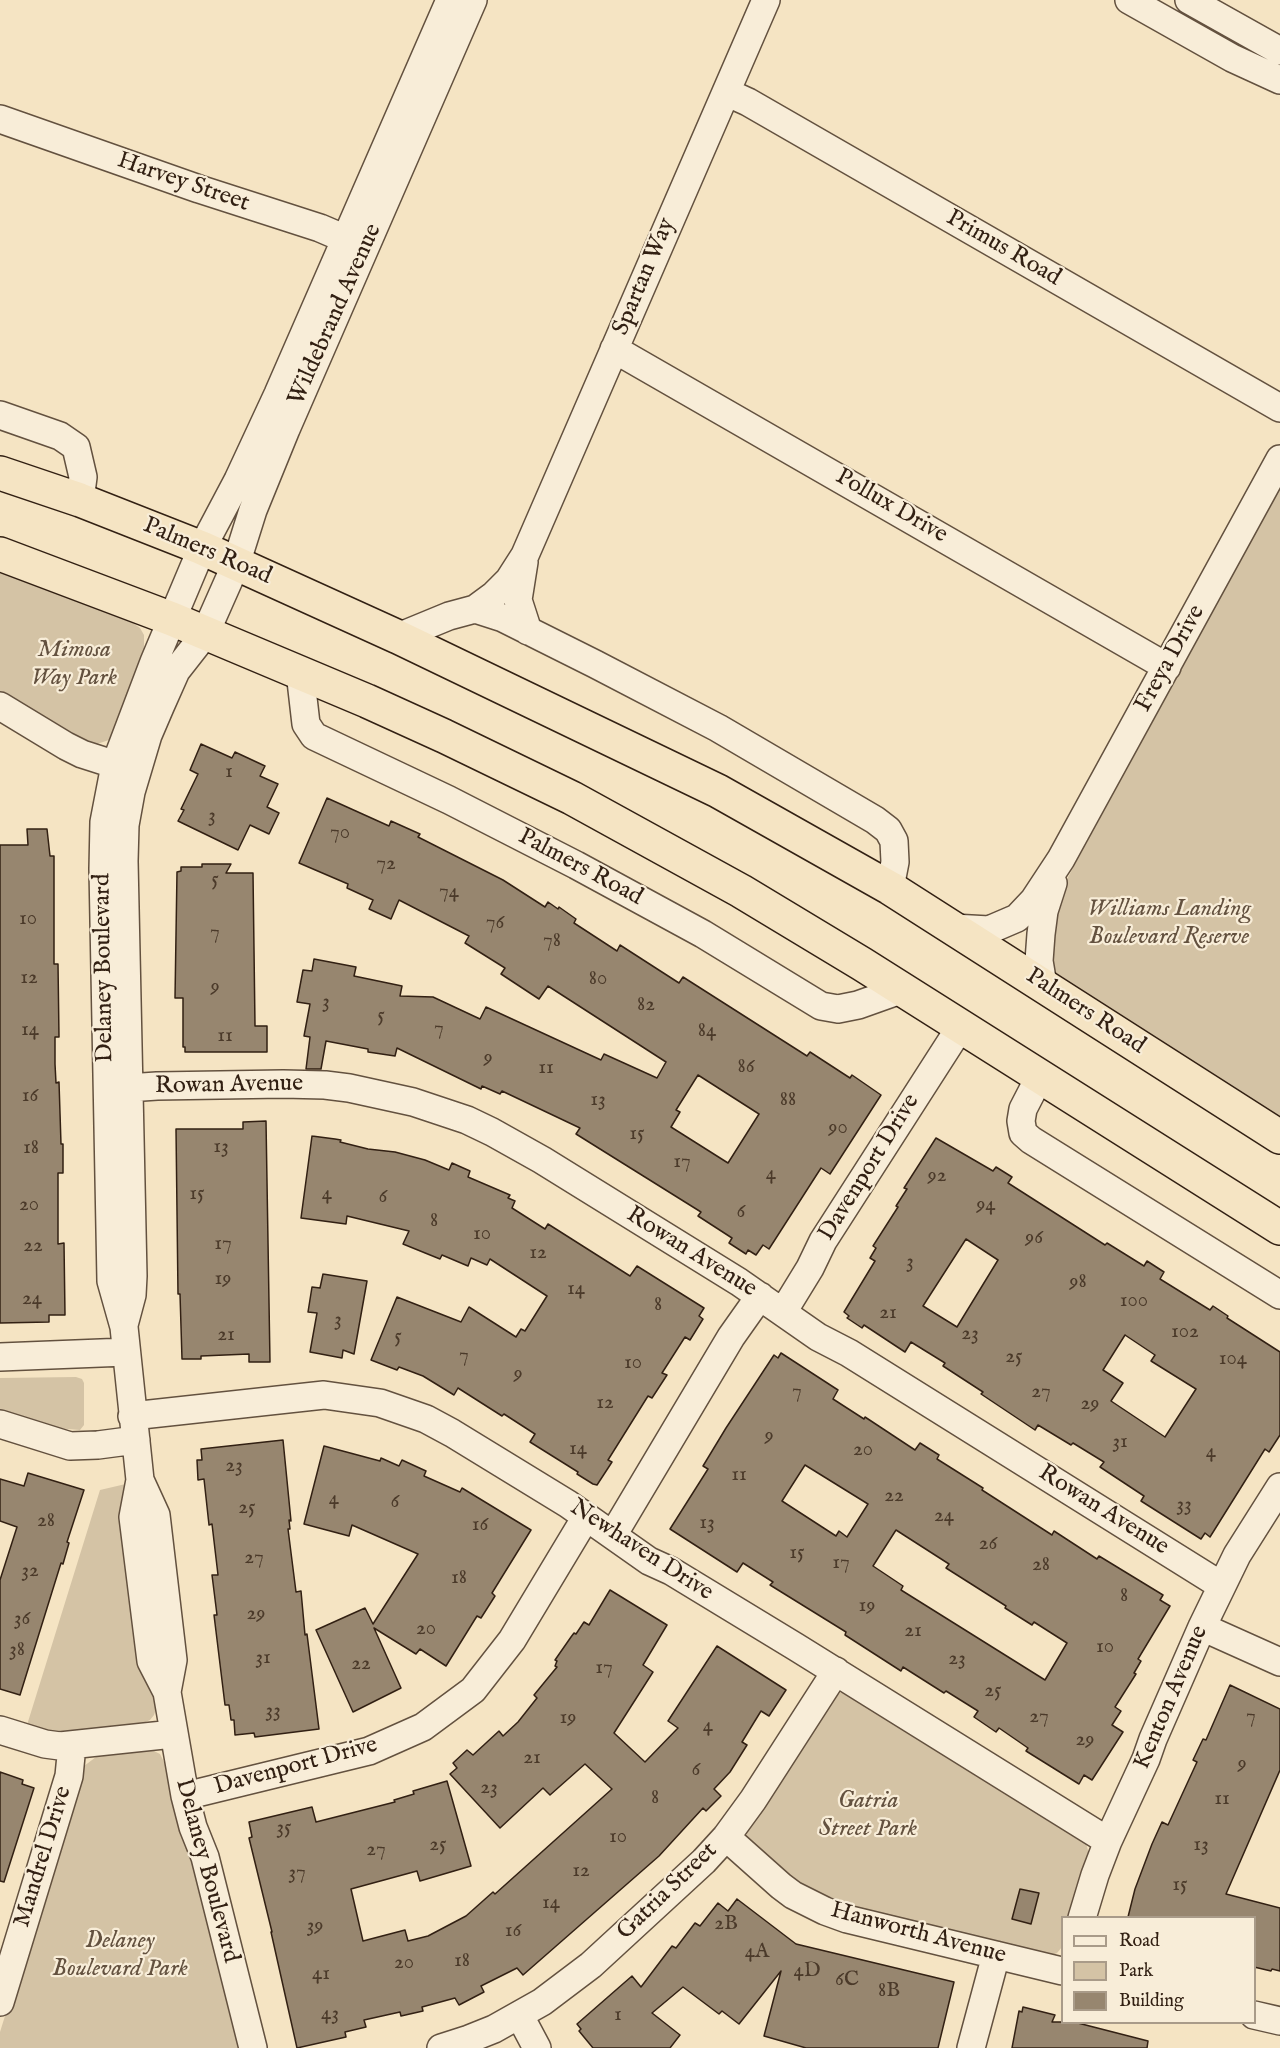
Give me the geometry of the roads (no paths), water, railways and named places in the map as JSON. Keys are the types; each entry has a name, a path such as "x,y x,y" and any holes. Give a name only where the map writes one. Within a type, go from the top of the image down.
{"highway":[{"name":"Palmers Road","path":"0,472 80,500 202,548 398,637 718,791 890,888 1280,1137"},
{"path":"0,554 300,672 444,736 572,798 741,891 903,989 1280,1228"}],"street":[{"name":"Wildebrand Avenue","path":"356,243 450,0"},
{"name":"Wildebrand Avenue","path":"205,634 236,564 276,424 356,243 473,0"},
{"name":"Spartan Way","path":"475,609 509,580 525,555 766,0"},
{"path":"1129,0 1167,10 1232,58 1280,80"},
{"path":"1189,0 1280,51"},
{"name":"Primus Road","path":"726,92 748,102 1280,408"},
{"name":"Harvey Street","path":"0,119 199,189 320,228 356,243"},
{"name":"Pollux Drive","path":"614,349 1167,667"},
{"path":"0,415 60,436 76,447 83,477 80,500"},
{"name":"Wildebrand Avenue","path":"172,620 202,548 238,480 276,424"},
{"name":"Freya Drive","path":"953,928 989,930 1017,918 1034,900 1061,859 1280,459"},
{"name":"Spartan Way","path":"525,555 518,600 528,631"},
{"path":"398,637 449,616 475,609 503,618 718,728 876,820 888,830 894,840 895,862 890,888"},
{"name":"Delaney Boulevard","path":"126,768 172,620"},
{"name":"Delaney Boulevard","path":"205,634 176,671 148,735 109,791 103,838 118,1089 111,1281 125,1339 140,1480 156,1515 173,1660 166,1692 184,1796 205,1857 253,2048"},
{"name":"Palmers Road","path":"300,672 306,724 314,736 412,782 576,865 703,934 821,1006 838,1009 858,1005 903,989"},
{"path":"0,706 66,746 126,768"},
{"name":"Freya Drive","path":"1042,985 1040,961 1044,911 1061,859"},
{"name":"Davenport Drive","path":"783,1312 830,1231 961,1026"},
{"path":"1040,1076 1023,1108 1021,1121 1023,1133 1280,1295"},
{"name":"Rowan Avenue","path":"118,1089 303,1084 370,1092 441,1110 492,1131 760,1296 818,1337 849,1353 1222,1586"},
{"path":"613,1535 732,1337 760,1296"},
{"path":"0,1357 125,1339"},
{"name":"Newhaven Drive","path":"0,1424 70,1446 98,1445 134,1428 324,1395 380,1403 405,1411 452,1432 649,1560 836,1671 1108,1841"},
{"name":"Kenton Avenue","path":"1082,1916 1108,1841 1203,1627 1237,1555 1280,1487"},
{"name":"Davenport Drive","path":"184,1796 369,1751 423,1727 473,1690 506,1648 586,1517"},
{"path":"1203,1627 1280,1662"},
{"name":"Gatria Street","path":"441,2048 469,2040 520,2016 542,2002 591,1965 704,1861 726,1837 753,1800 836,1671"},
{"path":"0,1730 45,1744 72,1745 173,1734"},
{"name":"Mandrel Drive","path":"0,2002 69,1776 72,1745"},
{"name":"Hanworth Avenue","path":"726,1837 787,1890 825,1911 847,1919 1061,1971"},
{"path":"971,2048 996,1955"},
{"path":"1256,2015 1280,2021"},
{"path":"520,2016 537,2048"}],"park label":[{"name":"Mimosa Way Park","path":"74,665"},
{"name":"Williams Landing Boulevard Reserve","path":"1169,924"},
{"name":"Gatria Street Park","path":"868,1816"},
{"name":"Delaney Boulevard Park","path":"120,1956"}]}
